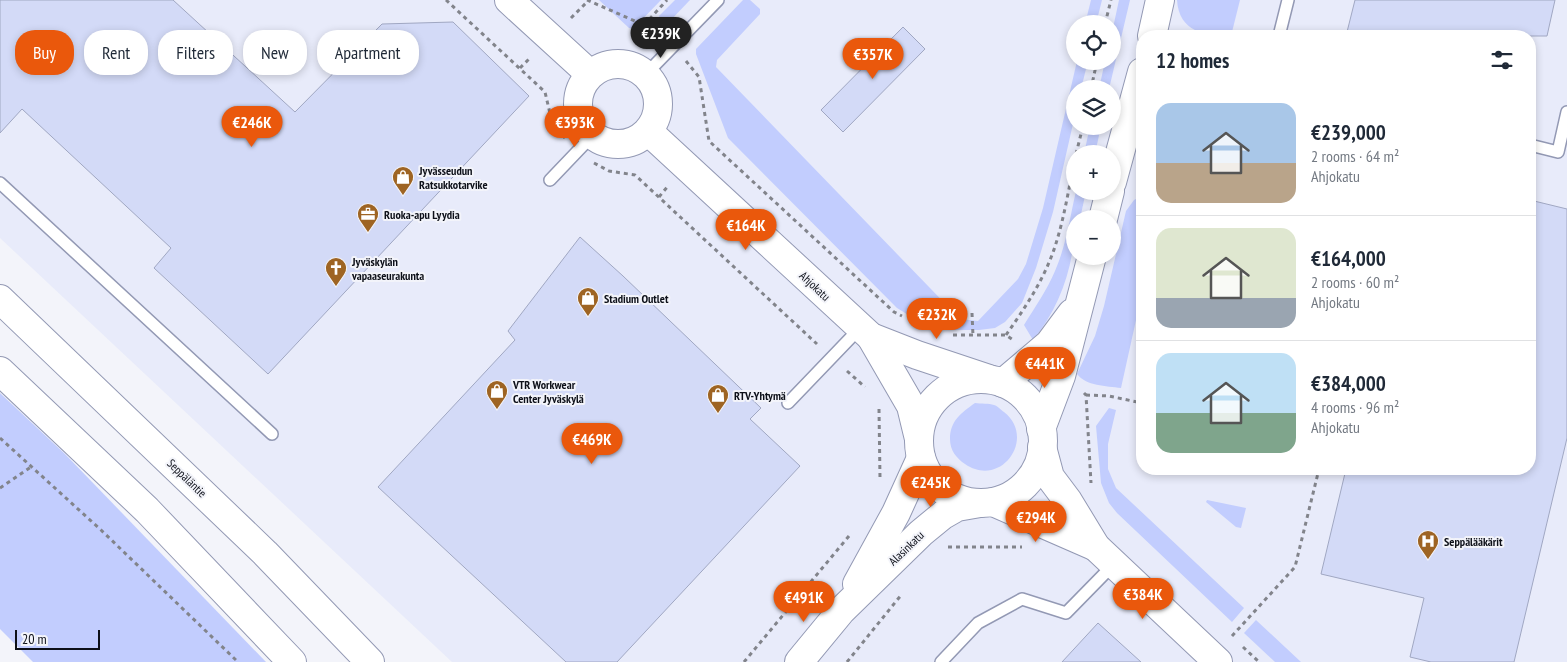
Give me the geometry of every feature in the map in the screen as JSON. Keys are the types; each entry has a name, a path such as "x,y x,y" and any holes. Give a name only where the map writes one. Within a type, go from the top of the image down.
{"street":[{"path":"508,0 590,74"},
{"path":"1153,30 1160,0"},
{"path":"611,64 630,64 646,74 657,90 659,108 648,132 630,143 584,144 579,116 578,94 590,74 611,64"},
{"path":"1121,149 1136,94"},
{"name":"Ahjokatu","path":"648,132 866,332 911,406 920,448"},
{"path":"987,502 1017,491 1035,472 1042,438 1061,376 1090,265"},
{"name":"Seppäläntie","path":"0,299 265,552 370,662"},
{"path":"996,381 1035,358 1049,344 1080,302"},
{"name":"Ahjokatu","path":"866,332 917,355 996,381"},
{"path":"0,371 147,510 292,662"},
{"path":"1105,555 1046,524 987,502 965,501 950,495 937,486 927,473 920,448 921,424 935,398 960,382 975,379 996,381 1016,390 1028,401 1036,414 1050,477 1105,555 1218,662"},
{"name":"Alasinkatu","path":"841,611 896,513 920,448"},
{"name":"Alasinkatu","path":"799,662 841,611 943,515 957,507 987,502"}],"lane":[{"path":"646,74 718,0"},
{"path":"1280,30 1288,0"},
{"path":"1536,146 1558,152 1567,112"},
{"path":"550,180 584,144"},
{"path":"0,183 272,434"},
{"path":"788,403 831,357 866,332"},
{"path":"941,662 978,623 1022,599 1066,613 1105,555"}],"path":[{"path":"446,0 545,92 552,122 584,144 608,171 635,176 872,393"},
{"path":"587,0 644,25 673,47 699,77 709,141 894,312 910,321"},
{"path":"644,25 667,0"},
{"path":"1107,15 1111,0"},
{"path":"1006,335 1026,306 1047,265 1057,240 1066,200"},
{"path":"972,313 973,336"},
{"path":"944,335 1006,335 1035,358"},
{"path":"1061,376 1086,395 1109,396 1136,402"},
{"path":"1068,501 1091,484 1086,395"},
{"path":"879,399 880,499 896,513"},
{"path":"0,438 101,530 238,662"},
{"path":"0,488 32,467"},
{"path":"1225,630 1232,637 1295,567 1318,475"},
{"path":"921,534 940,547 1025,547 1046,524"},
{"path":"744,662 855,529"},
{"path":"847,662 903,593"},
{"path":"1238,643 1259,662"}],"shaded area":[{"path":"0,0 1567,0 1567,662 452,662 0,238"},
{"path":"599,0 661,0 633,29 629,28"},
{"path":"675,0 690,0 669,22 660,18 659,16"},
{"path":"743,0 750,0 760,9 760,14 717,60 716,67 960,319 978,321 1018,279 1026,264 1043,208 1066,109 1066,135 1070,135 1068,145 1066,145 1066,155 1053,212 1036,268 1022,303 1005,322 995,328 979,330 939,330 923,324 897,308 728,138 696,54 696,49"},
{"path":"1091,0 1102,0 1098,15 1087,15"},
{"path":"1119,0 1130,0 1121,38 1121,15 1116,15"},
{"path":"1177,0 1240,0 1232,30 1195,30 1188,25 1179,11"},
{"path":"1075,70 1086,70 1083,80 1073,80"},
{"path":"1103,70 1113,70 1111,80 1101,80"},
{"path":"1088,135 1099,135 1097,145 1086,145"},
{"path":"1136,199 1136,320 1121,388 1097,385 1086,381 1077,374 1095,336 1113,265 1121,265 1121,233 1126,211"},
{"path":"1074,200 1084,200 1082,210 1072,210"},
{"path":"1066,237 1066,265 1070,265 1069,268 1059,298 1043,327 1033,340 1024,325 1055,271"},
{"path":"0,393 65,454 266,662 33,662 0,629"},
{"path":"975,403 992,404 998,407 1013,423 1017,435 1016,446 1010,457 1002,465 991,470 978,470 965,464 956,456 951,447 950,433 954,422"},
{"path":"1109,408 1116,410 1108,444 1108,469 1116,488 1244,608 1232,622 1117,513 1109,503 1101,483 1096,426"},
{"path":"1207,500 1246,508 1241,528 1236,527 1206,502"},
{"path":"1256,620 1301,662 1275,662 1244,633"}],"building":[{"path":"0,0 173,0 206,30 158,30 158,75 233,75 233,55 243,64 243,75 255,75 295,112 332,75 419,75 419,30 376,30 382,24 453,22 529,96 268,374 154,268 171,248 22,109 0,133"},
{"path":"1355,0 1555,0 1547,36 1536,36 1536,30 1348,30"},
{"path":"903,27 925,49 843,132 821,110"},
{"path":"1536,201 1567,209 1567,438 1514,662 1431,662 1410,657 1424,598 1321,574 1345,475 1536,475"},
{"path":"580,237 761,408 750,419 800,466 617,662 566,662 378,487 515,340 508,331"},
{"path":"1098,623 1141,662 1062,662"}],"place":[{"name":"Jyvässeudun Ratsukkotarvike","path":"403,196"},
{"name":"Ruoka-apu Lyydia","path":"368,233"},
{"name":"Jyväskylän vapaaseurakunta","path":"336,287"},
{"name":"Stadium Outlet","path":"588,317"},
{"name":"VTR Workwear Center Jyväskylä","path":"497,410"},
{"name":"RTV-Yhtymä","path":"718,414"},
{"name":"Seppälääkärit","path":"1428,560"}]}
